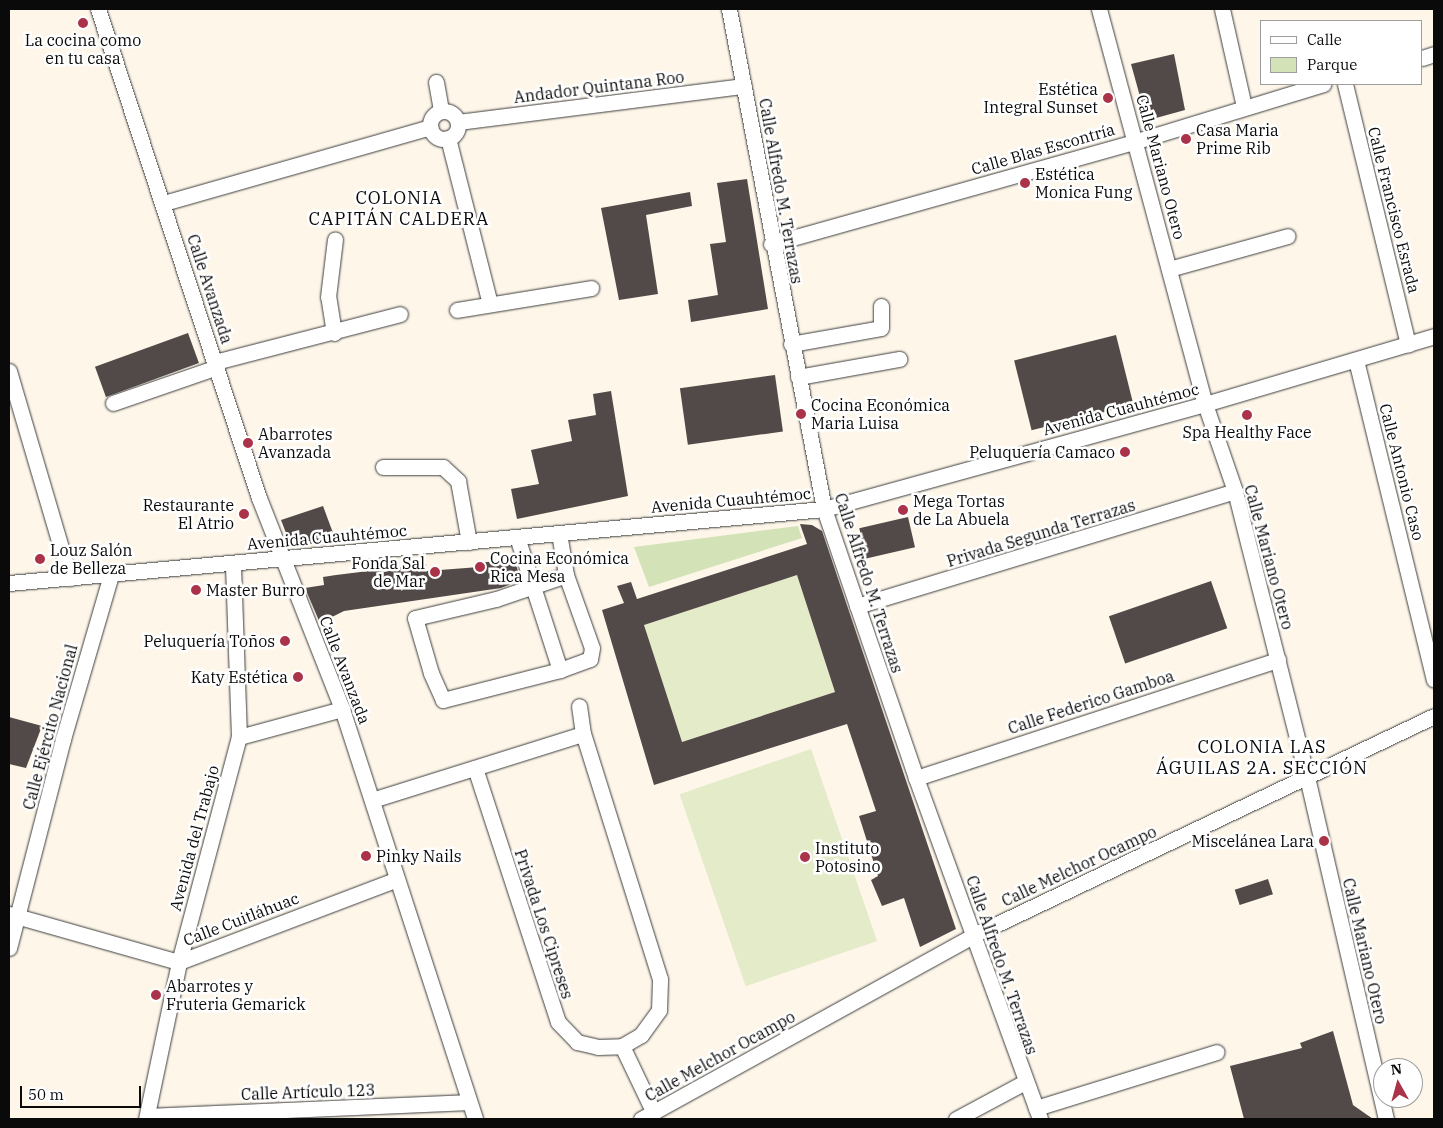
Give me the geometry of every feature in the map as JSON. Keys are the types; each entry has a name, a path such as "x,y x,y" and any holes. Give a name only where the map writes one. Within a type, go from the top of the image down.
{"street":[{"name":"Calle Avanzada","path":"98,9 164,203 259,498 342,709 475,1119"},
{"name":"Calle Alfredo M. Terrazas","path":"729,9 772,244 824,509 916,778 974,935 1025,1082 1038,1113"},
{"name":"Calle Mariano Otero","path":"1099,9 1137,141 1205,404 1235,491 1307,777 1386,1119"},
{"path":"1222,9 1244,107"},
{"path":"436,82 441,111"},
{"name":"Calle Blas Escontría","path":"772,244 1137,141 1321,85"},
{"name":"Calle Francisco Esrada","path":"1345,85 1408,344"},
{"name":"Andador Quintana Roo","path":"458,122 744,86"},
{"path":"441,111 452,113 458,122 456,132 448,138 436,137 430,127 432,117 441,111"},
{"path":"164,203 430,127"},
{"path":"448,138 490,304"},
{"path":"1169,269 1288,236"},
{"path":"334,333 328,297 335,239"},
{"path":"457,310 591,288"},
{"path":"791,344 881,328 881,306"},
{"path":"113,403 216,364 400,314"},
{"name":"Avenida Cuauhtémoc","path":"9,583 824,509 1205,404 1434,336"},
{"path":"798,377 899,359"},
{"name":"Calle Antonio Caso","path":"1356,360 1434,680"},
{"path":"9,371 70,578"},
{"path":"384,467 443,467 458,481 469,542"},
{"name":"Privada Segunda Terrazas","path":"857,606 1235,491"},
{"path":"559,533 566,576 592,648 590,659 560,670 443,700 431,673 415,618 532,588 566,576"},
{"path":"517,537 560,670"},
{"name":"Avenida del Trabajo","path":"147,1118 179,962 239,737 233,563"},
{"name":"Calle Ejército Nacional","path":"9,948 14,915 111,575"},
{"name":"Calle Federico Gamboa","path":"916,778 1278,660"},
{"path":"579,706 584,734 660,979 659,1010 641,1035 622,1046 647,1116"},
{"path":"239,737 342,709"},
{"name":"Calle Melchor Ocampo","path":"647,1116 974,935 1434,716"},
{"path":"372,800 584,734"},
{"name":"Privada Los Cipreses","path":"475,768 558,1022 577,1042 598,1047 622,1046"},
{"name":"Calle Cuitláhuac","path":"14,915 179,962 397,879"},
{"path":"1038,1113 1217,1052"},
{"path":"956,1119 1025,1082"},
{"name":"Calle Artículo 123","path":"147,1118 470,1102"}],"green space":[{"path":"798,526 802,538 649,587 634,547"},
{"path":"797,575 835,692 682,742 644,625"},
{"path":"811,749 877,941 746,986 680,794"}],"building":[{"path":"1174,54 1185,110 1156,118 1144,111 1131,64"},
{"path":"747,179 768,309 691,322 688,300 718,295 710,244 726,242 717,183"},
{"path":"690,192 692,206 646,215 658,294 619,300 601,208"},
{"path":"188,333 199,363 106,397 95,367"},
{"path":"1116,335 1133,405 1032,430 1014,360"},
{"path":"775,375 783,431 688,445 680,388"},
{"path":"611,391 628,496 517,519 511,489 539,484 531,450 572,441 568,420 596,415 593,394"},
{"path":"323,506 336,541 291,546 281,520"},
{"path":"908,517 915,547 866,558 859,528"},
{"path":"800,524 812,525 822,531 956,929 920,947 904,898 882,906 871,880 878,876 859,816 876,811 847,724 654,785 602,610 624,603 617,586 631,582 637,599 807,544","holes":["797,575 835,692 682,742 644,625"]},
{"path":"514,559 521,580 501,588 344,611 320,623 305,588 324,585 323,577 336,575 426,564 427,571 479,567 478,563"},
{"path":"1211,581 1227,628 1125,663 1109,616"},
{"path":"9,717 42,726 26,768 9,764"},
{"path":"1268,879 1273,894 1240,905 1235,890"},
{"path":"1333,1031 1353,1105 1373,1119 1244,1119 1230,1066 1302,1048 1300,1043"}],"place":[{"name":"La cocina como en tu casa","path":"83,23"},
{"name":"Estética Integral Sunset","path":"1108,98"},
{"name":"Casa Maria Prime Rib","path":"1186,139"},
{"name":"Estética Monica Fung","path":"1025,183"},
{"name":"Cocina Económica Maria Luisa","path":"801,414"},
{"name":"Spa Healthy Face","path":"1247,415"},
{"name":"Abarrotes Avanzada","path":"248,443"},
{"name":"Peluquería Camaco","path":"1125,452"},
{"name":"Mega Tortas de La Abuela","path":"903,510"},
{"name":"Restaurante El Atrio","path":"244,514"},
{"name":"Louz Salón de Belleza","path":"40,559"},
{"name":"Cocina Económica Rica Mesa","path":"480,567"},
{"name":"Fonda Sal de Mar","path":"435,572"},
{"name":"Master Burro","path":"196,590"},
{"name":"Peluquería Toños","path":"285,641"},
{"name":"Katy Estética","path":"298,677"},
{"name":"Miscelánea Lara","path":"1324,841"},
{"name":"Pinky Nails","path":"366,856"},
{"name":"Instituto Potosino","path":"805,857"},
{"name":"Abarrotes y Fruteria Gemarick","path":"156,995"}],"district":[{"name":"COLONIA CAPITÁN CALDERA","path":"399,209"},
{"name":"COLONIA LAS ÁGUILAS 2A. SECCIÓN","path":"1262,758"}]}
